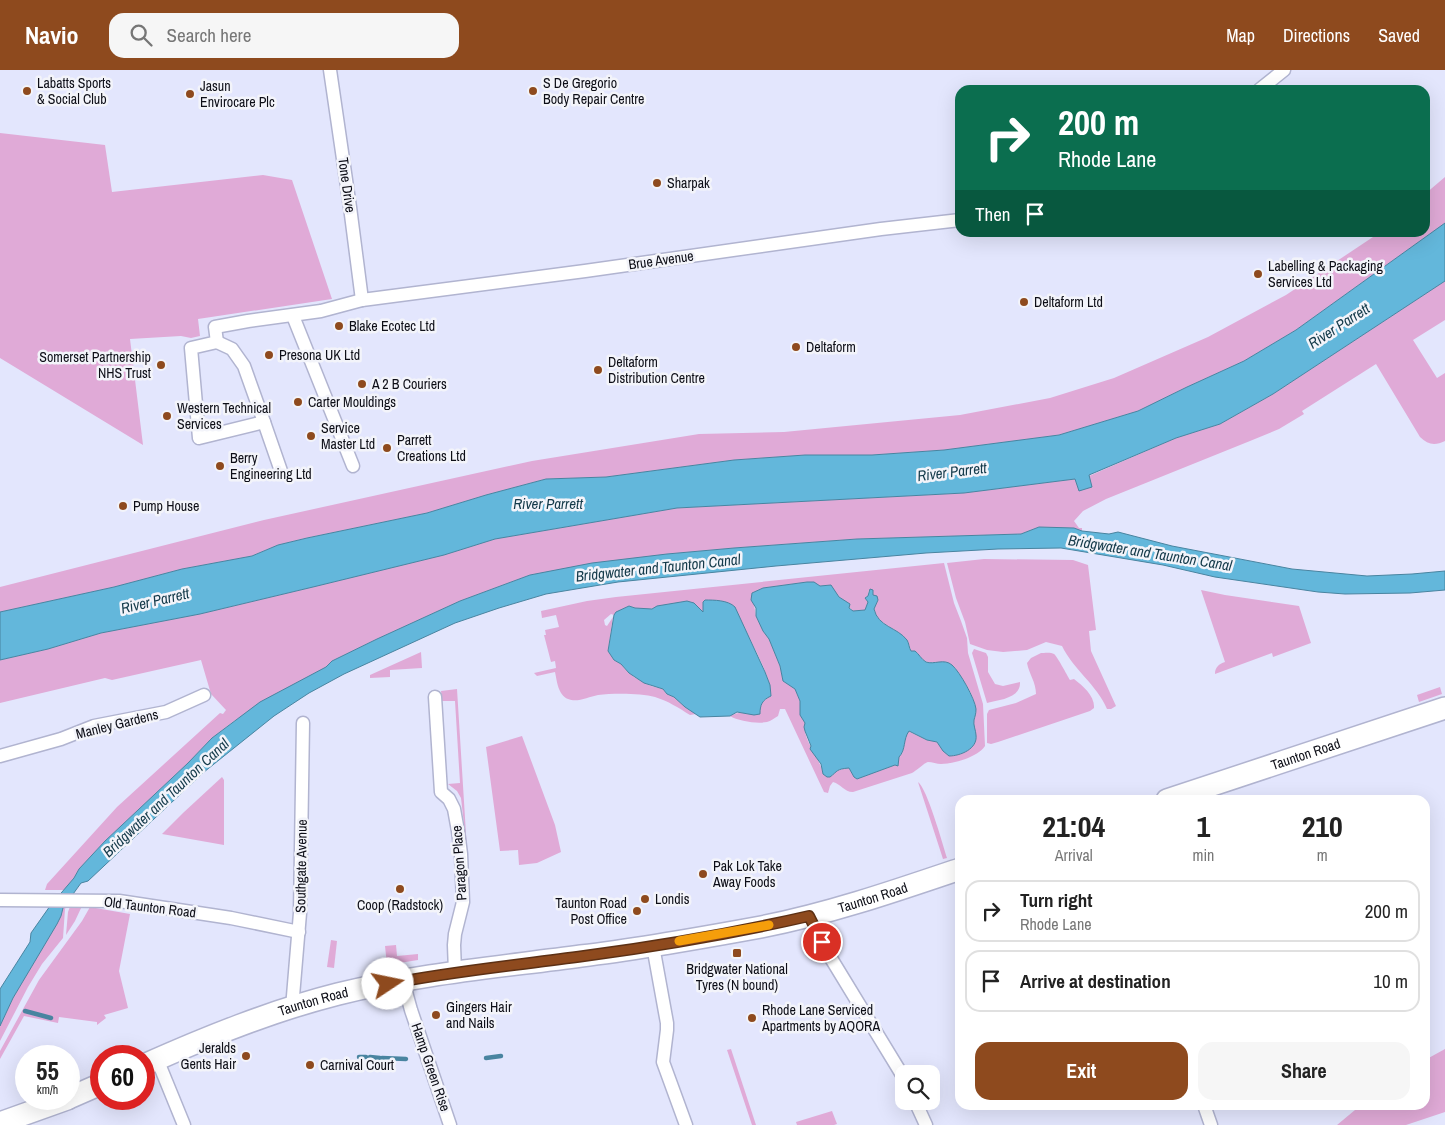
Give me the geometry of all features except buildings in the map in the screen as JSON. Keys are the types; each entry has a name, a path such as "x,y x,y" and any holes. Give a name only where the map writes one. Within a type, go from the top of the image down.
{"main road":[{"name":"Taunton Road","path":"1182,795 1445,708"},
{"name":"Taunton Road","path":"155,1060 208,1037 337,994 455,972 653,946 762,927 847,906 955,871"},
{"path":"0,1124 37,1110"}],"street":[{"name":"Tone Drive","path":"330,70 362,300"},
{"path":"1265,85 1284,70"},
{"name":"Brue Avenue","path":"217,342 215,327 321,311 362,300 585,272 881,229 955,221"},
{"path":"292,316 353,466"},
{"path":"264,422 199,438 191,348 217,342 232,349 244,366 264,422 281,471"},
{"name":"Manley Gardens","path":"0,756 61,739 94,726 166,712 204,695"},
{"name":"Paragon Place","path":"435,697 441,792 449,799 454,809 461,854 463,902 455,934 455,972"},
{"name":"Southgate Avenue","path":"292,1008 298,932 303,723"},
{"name":"Old Taunton Road","path":"0,900 119,901 231,918 298,932"},
{"path":"809,916 829,955 896,1065"},
{"path":"653,946 667,1023 663,1062 686,1125"},
{"name":"Hamp Green Rise","path":"403,981 450,1125"},
{"path":"155,1071 184,1125"},
{"path":"919,1110 926,1125"},
{"path":"1206,1110 1211,1125"}],"shaded area":[{"path":"0,133 105,145 112,192 263,175 292,180 332,299 198,319 200,336 191,338 181,336 130,339 143,445 0,358"},
{"path":"1445,177 1445,223 1430,234 1430,190"},
{"path":"1373,237 1426,237 1296,330 1244,361 1138,411 1059,435 944,450 872,455 805,455 734,460 606,477 546,479 427,513 278,545 252,556 182,569 114,587 0,612 0,587 264,520 532,461 699,434 784,432 960,415 1050,398 1114,378 1208,337 1286,295"},
{"path":"1445,281 1445,320 1413,340 1437,378 1445,373 1445,441 1441,443 1432,444 1420,437 1376,364 1302,411 1304,414 1279,429 1106,499 1083,511 1074,521 1079,528 1082,528 1082,531 1039,527 1021,534 857,539 734,548 667,554 530,575 460,601 332,661 326,667 234,721 212,738 105,841 79,869 65,890 45,890 47,884 117,807 220,713 223,714 226,710 211,694 201,660 112,680 105,678 0,703 0,660 48,649 101,633 200,614 444,555 495,539 677,508 964,493 1075,479 1091,488 1089,476 1176,438 1220,424 1273,394"},
{"path":"984,559 1073,560 1088,565 1096,630 1089,631 1091,651 1116,706 1107,709 1103,700 1072,662 1062,646 1046,642 1027,650 1003,652 987,650 970,644 947,563"},
{"path":"944,563 954,603 967,638 968,653 983,704 985,746 982,750 965,759 946,764 928,762 912,773 853,792 847,791 833,782 828,793 824,792 785,709 780,709 778,716 767,722 748,722 730,716 738,713 760,714 762,703 771,696 770,687 762,664 735,607 710,600 703,602 703,612 690,602 648,609 629,606 616,612 614,615 611,614 604,620 607,626 613,617 608,651 614,660 634,677 651,686 663,689 667,694 674,697 696,714 690,715 678,707 655,697 642,695 611,694 579,700 568,699 560,691 555,672 537,676 534,673 556,668 555,661 551,662 544,635 546,635 545,630 559,627 556,615 542,618 541,611 616,597","holes":["807,582 820,586 828,585 853,611 865,610 868,602 865,598 868,596 869,590 878,600 874,609 879,619 906,639 911,652 915,651 926,661 932,663 944,662 955,668 974,700 975,714 973,721 939,744 908,731 902,754 895,765 860,778 854,777 849,768 837,771 832,776 823,774 808,742 805,723 800,715 800,701 795,689 783,681 780,666 769,639 756,616 752,593 763,588"]},
{"path":"1201,590 1299,606 1311,643 1273,657 1272,653 1215,674 1218,666 1225,662"},
{"path":"974,649 986,653 988,657 988,672 995,684 1003,686 1020,682 1017,692 1009,697 987,703 972,653"},
{"path":"421,652 422,668 390,670 390,677 370,678 370,675"},
{"path":"1041,653 1054,654 1070,680 1074,679 1088,692 1093,699 1094,708 998,742 987,743 987,714 989,710 1016,703 1036,694 1027,663 1031,658"},
{"path":"1440,687 1442,694 1419,702 1417,695"},
{"path":"457,689 467,850 461,798 457,791 448,784 460,783 455,701 442,701 441,691"},
{"path":"522,736 555,825 561,852 537,863 519,865 518,850 500,851 486,747"},
{"path":"222,777 224,780 224,845 162,834 183,813"},
{"path":"918,782 922,786 930,805 947,858 943,859"},
{"path":"66,904 68,904 65,909 63,938 42,964 0,1041 0,1026 13,998 61,916"},
{"path":"71,904 82,906 66,935 68,912"},
{"path":"90,907 130,914 119,971 128,1008 104,1015 106,1018 97,1025 97,1022 59,1017 58,1023 24,1016 0,1059 0,1051 39,980"},
{"path":"331,940 337,941 334,968 327,967"},
{"path":"396,945 397,956 418,954 418,960 387,965 385,946"},
{"path":"731,1049 756,1125 752,1125 727,1050"},
{"path":"1445,1049 1445,1112 1406,1125 1337,1125 1355,1110 1430,1110 1430,1057"},
{"path":"832,1111 837,1124 797,1125 796,1122"}],"water":[{"name":"River Parrett","path":"1445,223 1445,281 1273,394 1220,424 1176,438 1089,475 1092,487 1079,491 1075,479 964,493 677,508 495,539 444,555 200,614 101,633 48,649 0,660 0,612 114,587 182,569 252,556 278,545 427,513 546,479 606,477 734,460 805,455 872,455 944,450 1059,435 1138,411 1244,361 1296,330 1426,237 1430,237 1430,234"},
{"name":"Bridgwater and Taunton Canal","path":"1039,527 1074,528 1082,531 1109,534 1118,532 1172,546 1292,569 1367,576 1445,571 1445,590 1410,593 1345,594 1318,592 1215,577 1163,565 1061,548 998,549 926,553 776,566 618,582 546,594 499,608 455,623 344,674 309,693 274,716 204,772 88,881 81,883 63,908 57,924 13,998 0,1026 0,989 30,942 31,933 79,869 105,841 212,738 260,702 326,667 332,661 377,639 460,601 530,575 592,563 667,554 857,539 1021,534"},
{"path":"814,582 820,586 831,585 839,597 850,604 849,608 853,611 865,610 868,602 865,598 868,596 870,589 873,590 873,595 877,596 878,600 874,609 879,620 903,636 908,641 911,651 915,651 926,662 946,662 955,668 963,679 975,705 976,740 971,748 958,755 949,756 937,742 927,740 909,731 903,751 899,757 898,766 895,765 857,779 849,768 839,770 830,777 823,774 821,764 810,749 811,746 804,727 805,723 800,715 800,701 795,689 783,681 780,666 769,639 756,616 756,608 751,600 752,593 763,588"},
{"path":"705,600 717,600 735,607 770,685 771,696 762,703 760,714 754,715 737,712 730,716 700,717 674,697 667,694 663,689 644,683 629,673 621,664 614,660 608,651 616,612 629,606 652,609 657,606 687,601 694,603 703,612 703,602"}],"waterway":[{"path":"25,1011 51,1018"},
{"path":"486,1058 501,1056"},
{"path":"359,1057 366,1057"},
{"path":"370,1057 380,1058"},
{"path":"382,1058 406,1059"}],"slow traffic":[{"path":"679,941 769,925"}],"place":[{"name":"Labatts Sports & Social Club","path":"27,91"},
{"name":"S De Gregorio Body Repair Centre","path":"533,91"},
{"name":"Jasun Envirocare Plc","path":"190,94"},
{"name":"Sharpak","path":"657,183"},
{"name":"Labelling & Packaging Services Ltd","path":"1258,274"},
{"name":"Deltaform Ltd","path":"1024,302"},
{"name":"Blake Ecotec Ltd","path":"339,326"},
{"name":"Deltaform","path":"796,347"},
{"name":"Presona UK Ltd","path":"269,355"},
{"name":"Somerset Partnership NHS Trust","path":"161,365"},
{"name":"Deltaform Distribution Centre","path":"598,370"},
{"name":"A 2 B Couriers","path":"362,384"},
{"name":"Carter Mouldings","path":"298,402"},
{"name":"Western Technical Services","path":"167,416"},
{"name":"Service Master Ltd","path":"311,436"},
{"name":"Parrett Creations Ltd","path":"387,448"},
{"name":"Berry Engineering Ltd","path":"220,466"},
{"name":"Pump House","path":"123,506"},
{"name":"Pak Lok Take Away Foods","path":"703,874"},
{"name":"Coop (Radstock)","path":"400,889"},
{"name":"Londis","path":"645,899"},
{"name":"Taunton Road Post Office","path":"637,911"},
{"name":"Bridgwater National Tyres (N bound)","path":"737,953"},
{"name":"Gingers Hair and Nails","path":"436,1015"},
{"name":"Rhode Lane Serviced Apartments by AQORA","path":"752,1018"},
{"name":"Jeralds Gents Hair","path":"246,1056"},
{"name":"Carnival Court","path":"310,1065"}],"route":[{"path":"388,984 428,976 653,946 762,927 809,916 822,942"}]}
